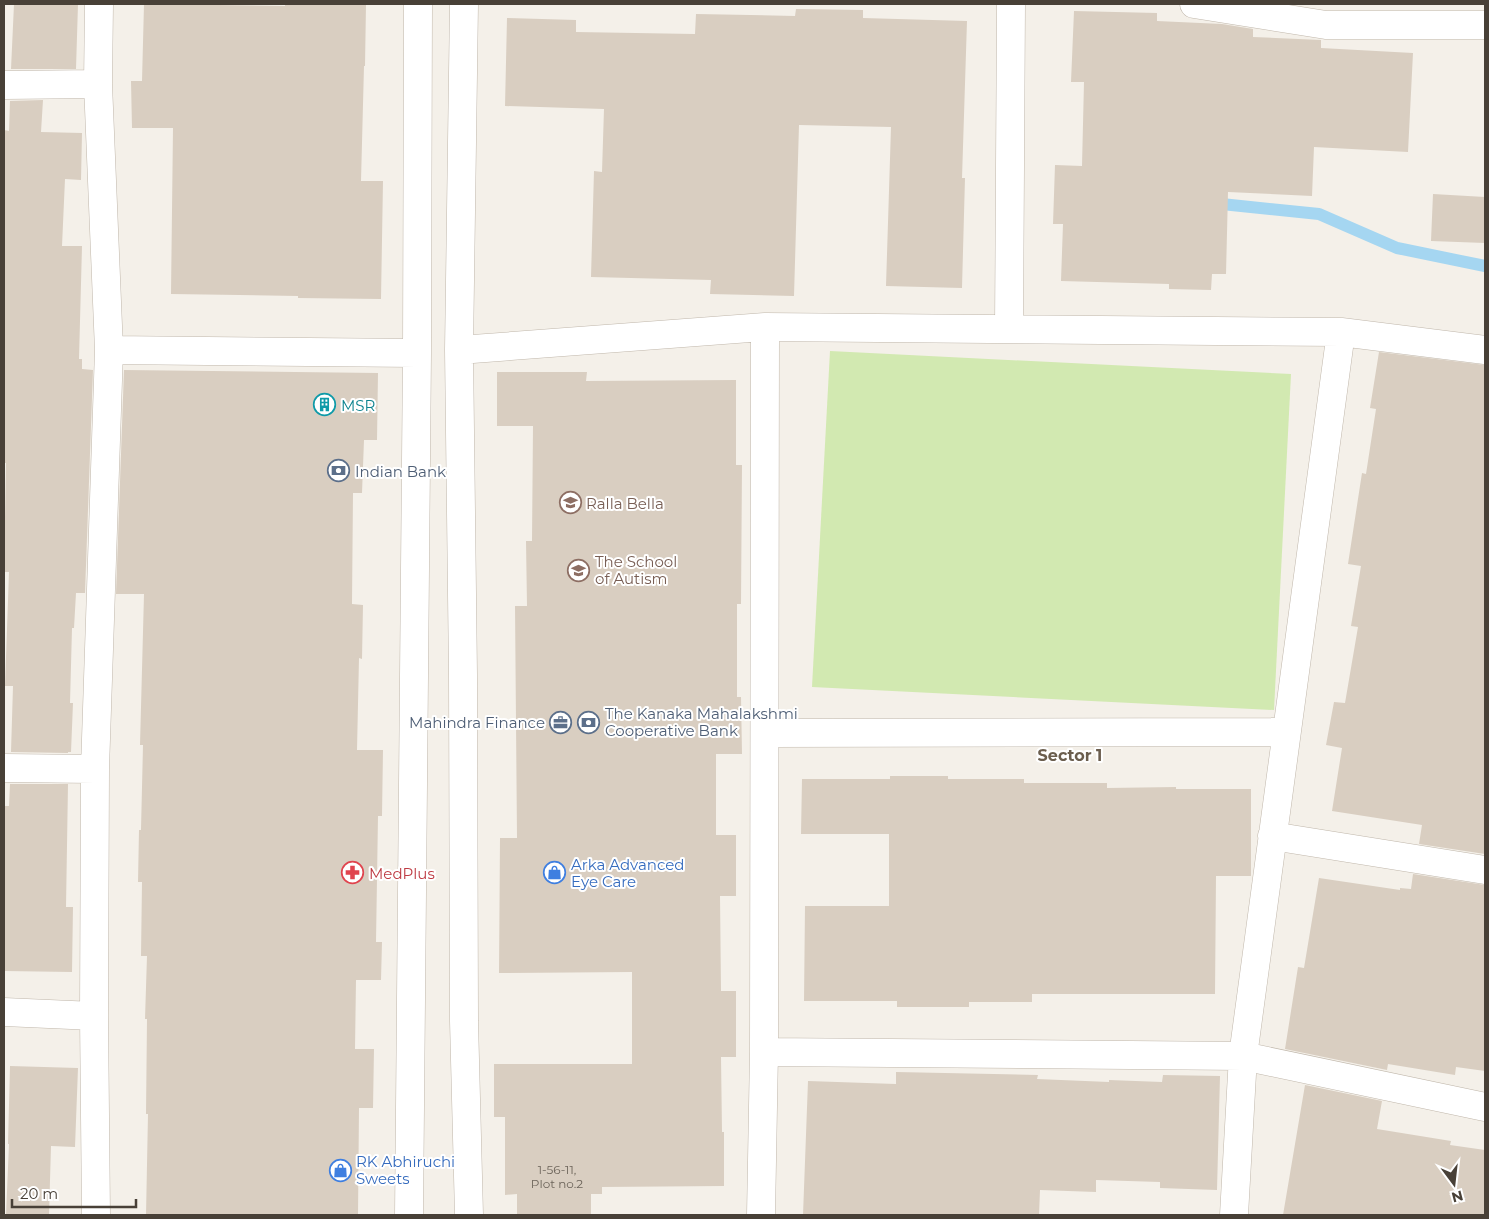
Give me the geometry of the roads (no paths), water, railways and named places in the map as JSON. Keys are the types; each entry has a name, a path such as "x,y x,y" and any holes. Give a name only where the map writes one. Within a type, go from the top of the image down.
{"street":[{"path":"96,1215 94,1016 95,769 109,350 98,84 99,4"},
{"path":"409,1215 418,4"},
{"path":"464,4 459,350 463,684 464,1021 469,1215"},
{"path":"1009,329 1011,4"},
{"path":"1194,4 1326,25 1485,25"},
{"path":"4,84 98,84"},
{"path":"459,350 765,327 1341,332 1485,350"},
{"path":"761,1215 764,1052 765,327"},
{"path":"1234,1215 1242,1056 1341,332"},
{"path":"109,350 416,353"},
{"path":"765,733 1286,732"},
{"path":"4,768 95,769"},
{"path":"1272,836 1485,870"},
{"path":"4,1012 94,1016"},
{"path":"764,1052 1242,1056 1485,1107"}],"waterway":[{"path":"1212,203 1319,214 1397,248 1485,266"}],"place":[{"name":"MSR","path":"325,405"},
{"name":"Indian Bank","path":"339,471"},
{"name":"Ralla Bella","path":"570,503"},
{"name":"The School of Autism","path":"579,570"},
{"name":"Mahindra Finance","path":"561,722"},
{"name":"The Kanaka Mahalakshmi Cooperative Bank","path":"589,722"},
{"name":"MedPlus","path":"353,873"},
{"name":"Arka Advanced Eye Care","path":"555,873"},
{"name":"RK Abhiruchi Sweets","path":"340,1170"}],"district":[{"name":"Sector 1","path":"1070,755"}]}
